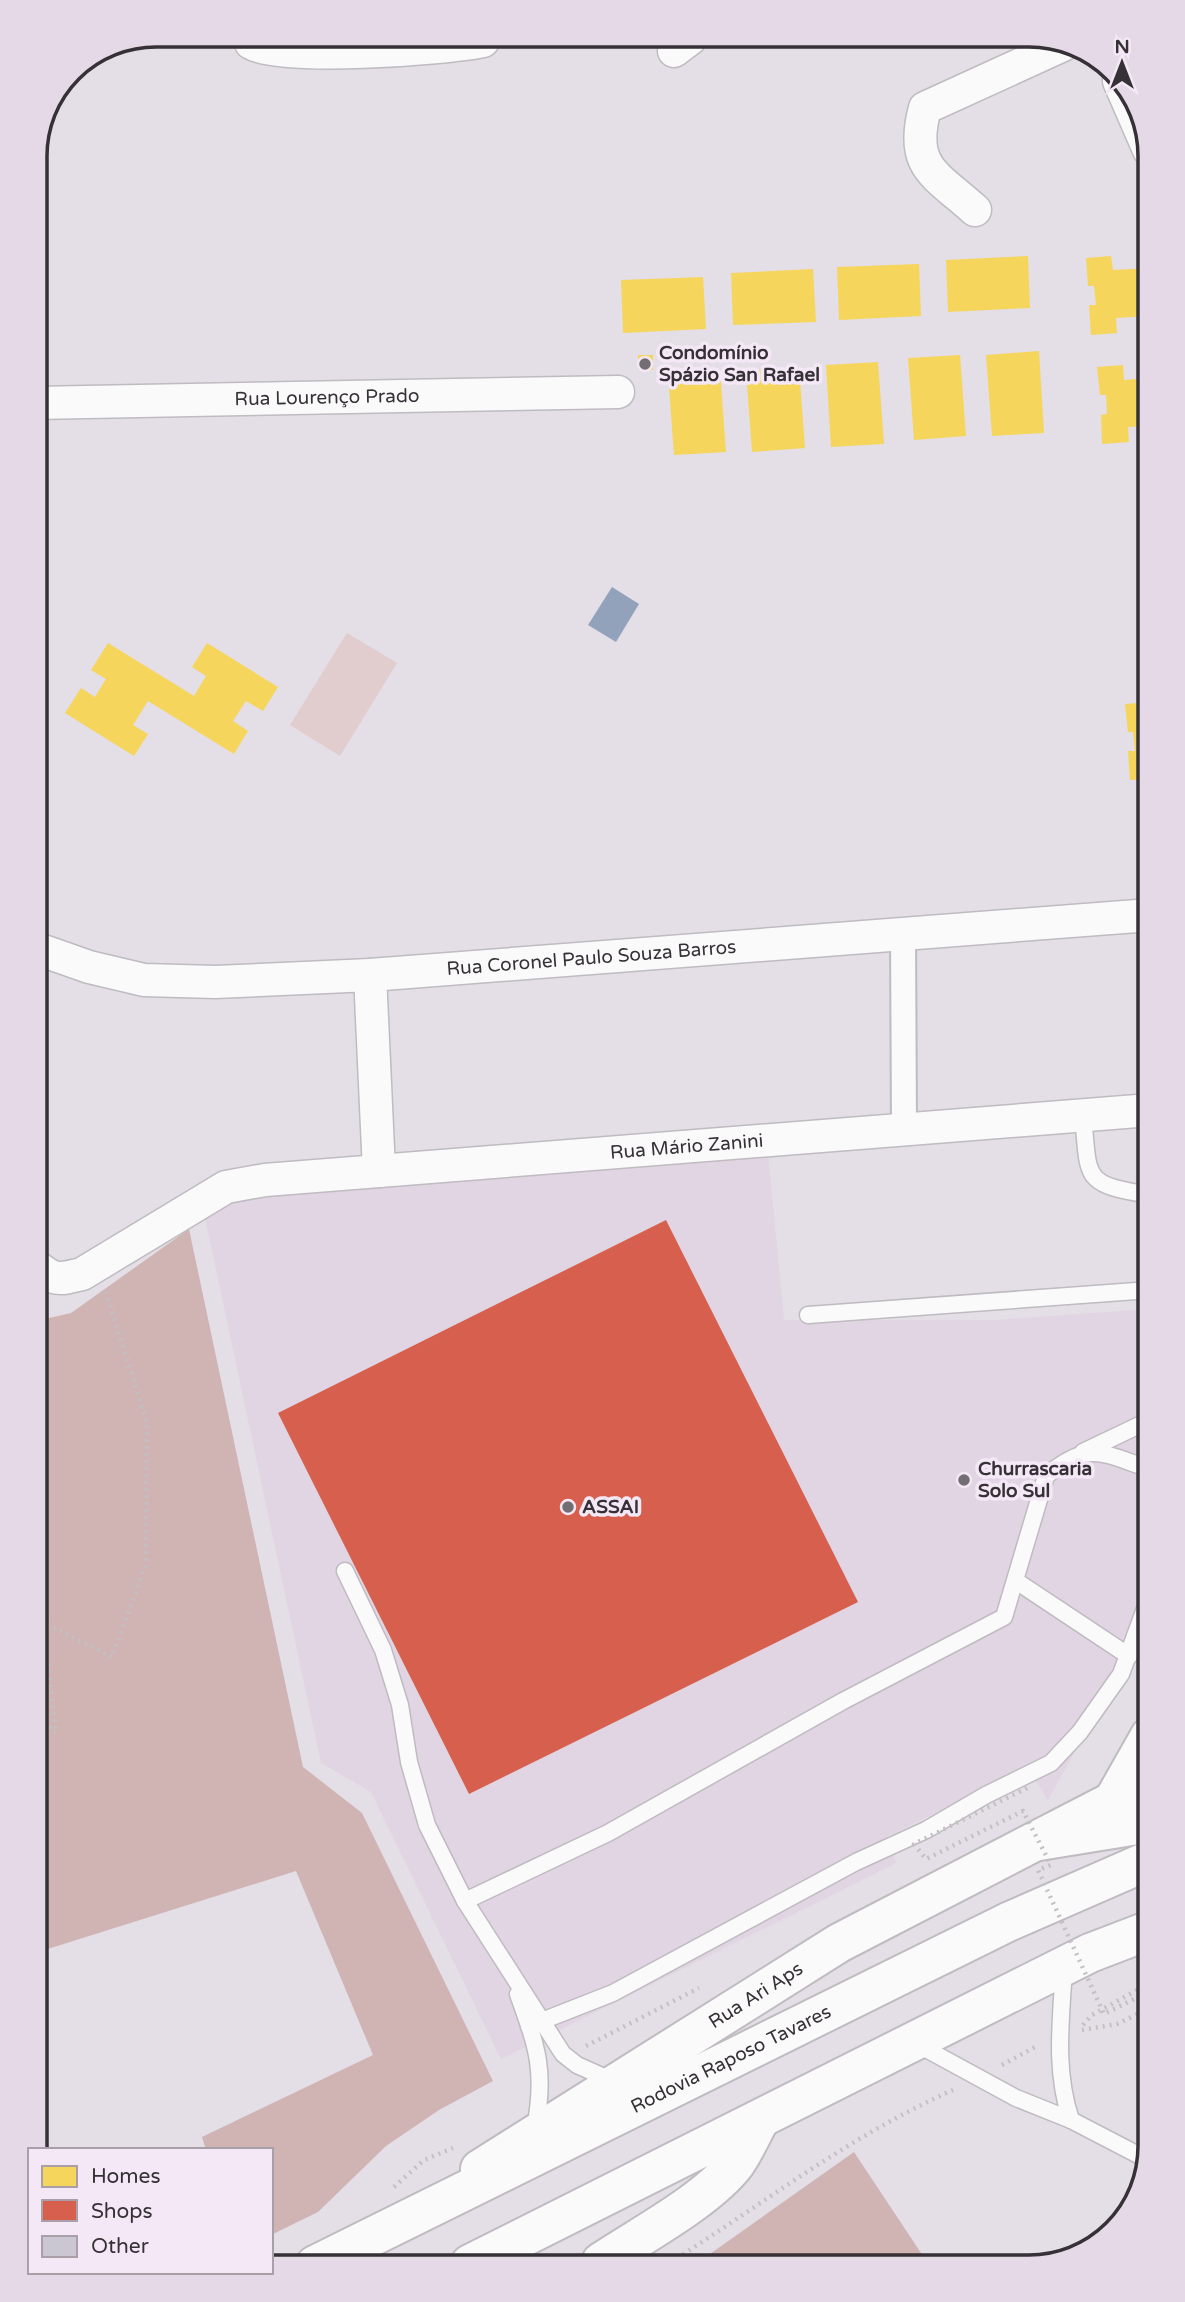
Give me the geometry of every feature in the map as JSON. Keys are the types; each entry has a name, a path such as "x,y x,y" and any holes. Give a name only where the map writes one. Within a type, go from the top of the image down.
{"main road":[{"path":"1113,1801 1138,1757"},
{"name":"Rua Ari Aps","path":"380,2233 839,1943 1113,1801 1138,1794"},
{"path":"1040,1841 1138,1825"},
{"name":"Rodovia Raposo Tavares","path":"311,2255 380,2233 1007,1922 1138,1865"},
{"path":"488,2255 679,2157 760,2121 1090,1953 1138,1935"},
{"path":"612,2255 706,2192 723,2177 736,2163 760,2121"},
{"path":"531,2255 545,2227"}],"street":[{"path":"261,47 268,50 318,51 440,47"},
{"path":"975,210 923,164 918,135 925,108 1052,50"},
{"name":"Rua Lourenço Prado","path":"47,403 618,392"},
{"name":"Rua Coronel Paulo Souza Barros","path":"47,952 89,967 144,980 215,982 370,975 1138,916"},
{"path":"903,932 904,1129"},
{"path":"370,975 379,1171"},
{"name":"Rua Mário Zanini","path":"98,1264 226,1187 265,1180 1138,1111"},
{"path":"47,1275 63,1279 82,1274 98,1264"}],"lane":[{"path":"1083,1115 1088,1169 1096,1182 1112,1189 1138,1193"},
{"path":"808,1315 1138,1291"},
{"path":"465,1901 608,1833 876,1683 1004,1617 1046,1476 1083,1451 1138,1426"},
{"path":"1083,1451 1111,1455 1138,1465"},
{"path":"345,1570 383,1650 400,1705 409,1762 427,1825 465,1901 499,1954 535,2024 567,2058 617,2083"},
{"path":"1016,1581 1129,1656"},
{"path":"535,2024 613,1993 856,1862 926,1830 986,1795 1051,1763 1080,1732 1121,1674 1138,1630"},
{"path":"1064,1968 1060,2037 1062,2094 1071,2120"},
{"path":"534,2134 541,2095 541,2064 535,2024"},
{"path":"915,2043 978,2078 1034,2106 1071,2120 1137,2155"}],"path":[{"path":"47,1624 112,1657 146,1564 147,1423 98,1264"},
{"path":"47,1656 56,1733 47,1724"},
{"path":"1027,1788 914,1844 926,1859 1023,1811 1051,1865 1038,1870 1104,2014 1138,1997"},
{"path":"1138,1990 1092,2015 1079,2031 1117,2024 1138,2014"},
{"path":"682,2255 752,2211 808,2169 897,2114 1060,2037"},
{"path":"386,2195 424,2160 455,2147"}],"shaded area":[{"path":"347,633 397,663 340,756 290,725"},
{"path":"768,1153 784,1320 995,1320 1138,1310 1138,1638 1048,1800 1028,1768 886,1837 896,1863 501,2059 371,1792 321,1763 204,1213 226,1196"},
{"path":"189,1229 303,1767 362,1813 493,2081 439,2110 386,2146 318,2212 273,2234 273,2148 205,2148 202,2137 373,2055 296,1871 47,1949 47,1319 71,1313"},
{"path":"854,2152 922,2255 708,2255"}],"water":[{"path":"612,587 639,604 616,642 588,625"}],"building: Homes":[{"path":"1028,256 1030,308 948,312 946,260"},
{"path":"1111,256 1113,270 1138,269 1138,317 1116,318 1117,333 1091,335 1089,305 1096,305 1094,286 1088,286 1086,258"},
{"path":"919,264 921,316 839,320 837,267"},
{"path":"813,269 816,322 733,325 731,273"},
{"path":"703,277 706,329 623,333 621,280"},
{"path":"1039,351 1044,433 992,436 986,355"},
{"name":"Condomínio Spázio San Rafael","path":"638,355 653,355 653,370 638,369"},
{"path":"960,355 966,436 914,440 908,358"},
{"path":"878,362 884,444 831,447 826,365"},
{"path":"1123,365 1124,380 1138,379 1138,427 1128,427 1129,442 1102,444 1101,415 1107,414 1106,395 1100,395 1097,367"},
{"path":"799,367 805,448 752,452 746,371"},
{"path":"720,370 726,452 674,455 668,374"},
{"path":"108,643 194,696 206,676 192,667 207,643 278,687 263,711 246,701 233,721 248,731 234,754 148,701 133,725 148,734 134,756 65,713 81,688 95,697 106,679 91,670"},
{"path":"1138,703 1138,780 1130,780 1128,751 1135,751 1133,732 1128,732 1125,704"}],"building: Shops":[{"name":"ASSAI","path":"666,1220 858,1602 469,1794 278,1413"}],"place":[{"name":"Condomínio Spázio San Rafael","path":"645,364"},
{"name":"Churrascaria Solo Sul","path":"964,1480"},
{"name":"ASSAI","path":"568,1507"}]}
